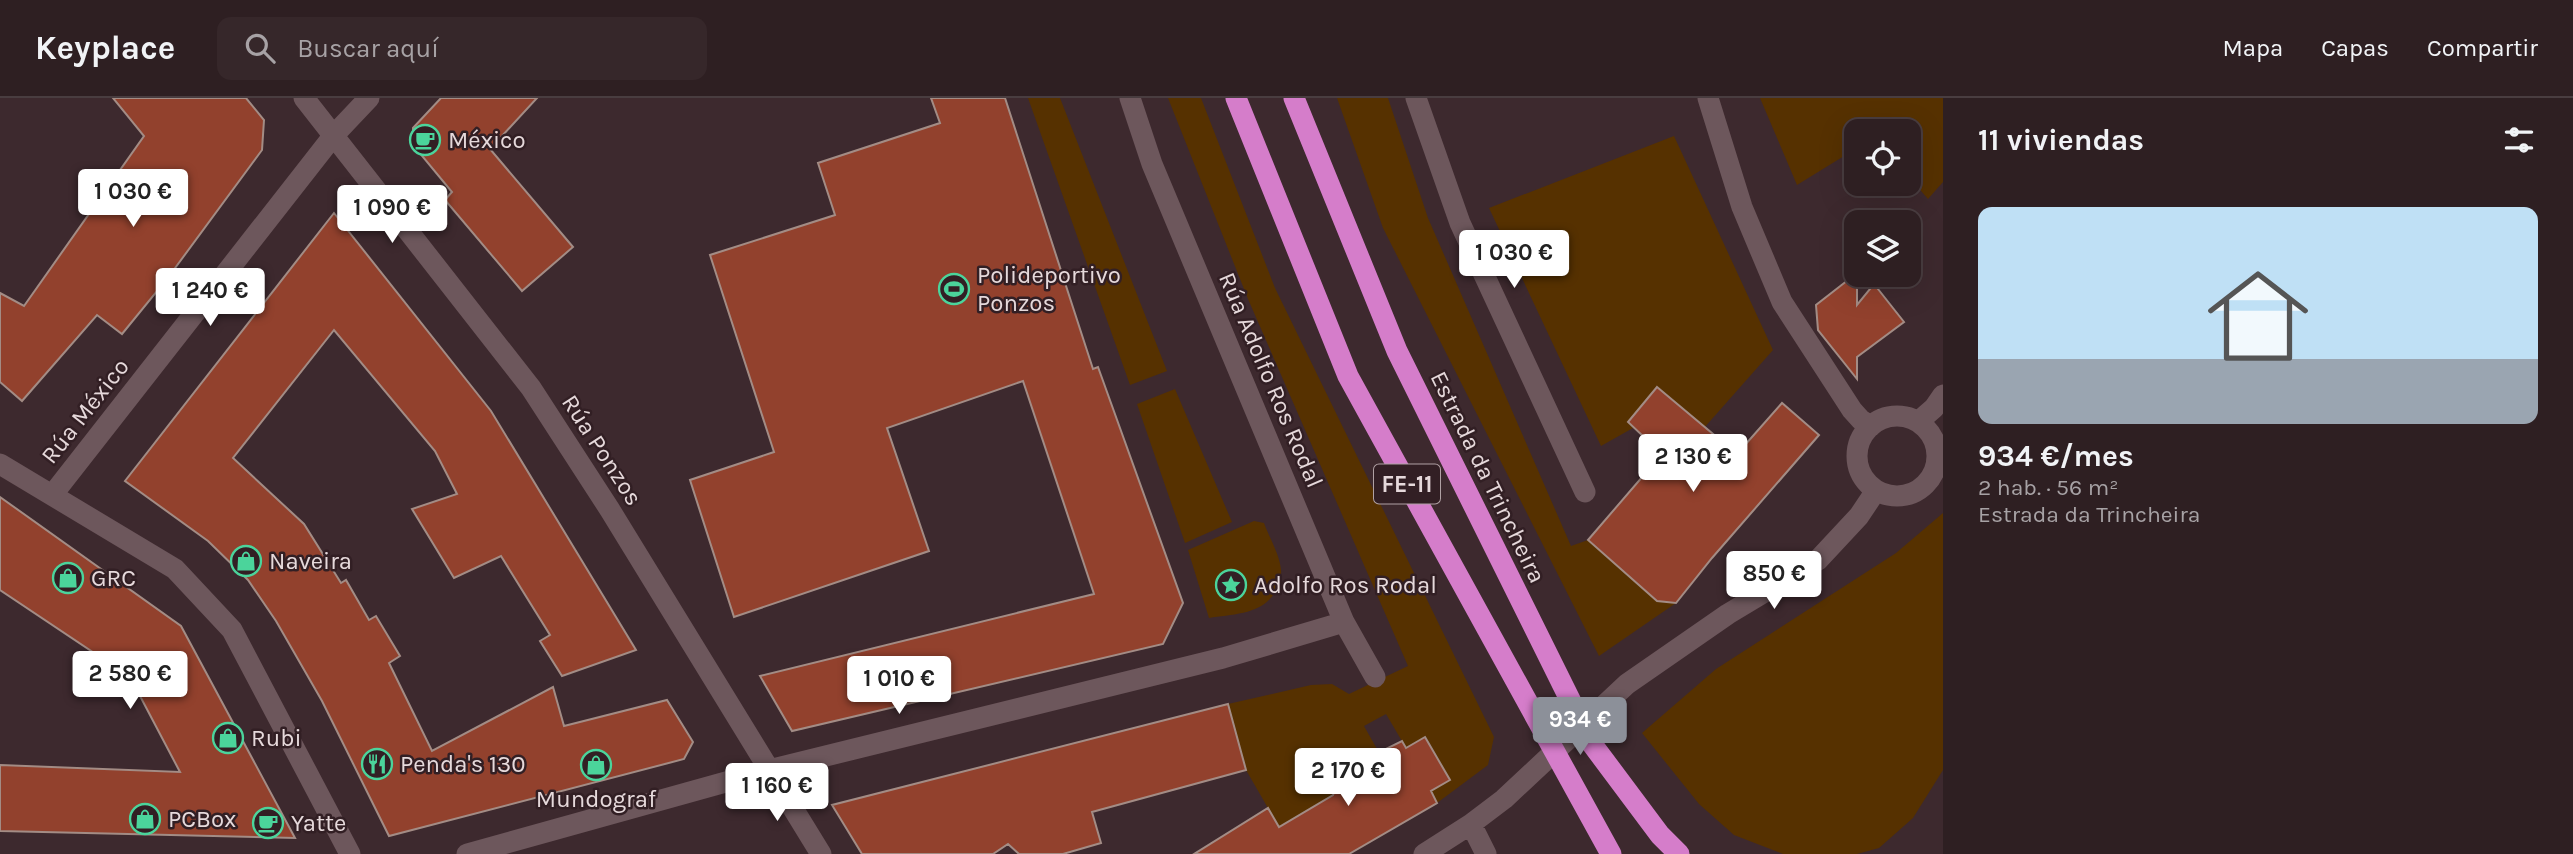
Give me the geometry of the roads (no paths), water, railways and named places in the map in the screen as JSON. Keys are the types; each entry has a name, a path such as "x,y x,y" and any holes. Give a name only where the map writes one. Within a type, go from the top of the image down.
{"highway":[{"name":"FE-11","path":"1236,98 1348,376 1611,854"},
{"name":"Estrada da Trincheira","path":"1294,98 1397,351 1592,744 1660,835 1679,854"}],"street":[{"name":"Rúa Ponzos","path":"304,98 531,388 610,510 821,854"},
{"name":"Rúa México","path":"53,494 334,135 369,98"},
{"name":"Rúa Adolfo Ros Rodal","path":"1130,98 1152,164 1344,622 1375,677"},
{"path":"1416,98 1460,223 1585,492"},
{"path":"1708,98 1742,207 1782,302 1852,410 1871,426"},
{"path":"1919,422 1943,395"},
{"path":"1893,416 1907,417 1919,422 1935,442 1940,467 1922,488 1910,495 1897,496 1875,492 1858,470 1856,458 1862,435 1881,419 1893,416"},
{"path":"0,464 175,569 232,630 350,854"},
{"path":"1424,854 1504,799 1627,684 1728,614 1818,560 1859,516 1875,492"},
{"path":"467,854 769,770 1223,658 1344,622"},
{"path":"1471,824 1486,854"}],"place":[{"name":"México","path":"425,140"},
{"name":"Polideportivo Ponzos","path":"954,289"},
{"name":"Naveira","path":"246,561"},
{"name":"GRC","path":"68,578"},
{"name":"Adolfo Ros Rodal","path":"1231,585"},
{"name":"Rubi","path":"228,738"},
{"name":"Penda's 130","path":"377,764"},
{"name":"Mundograf","path":"596,765"},
{"name":"PCBox","path":"145,819"},
{"name":"Yatte","path":"268,823"}]}
